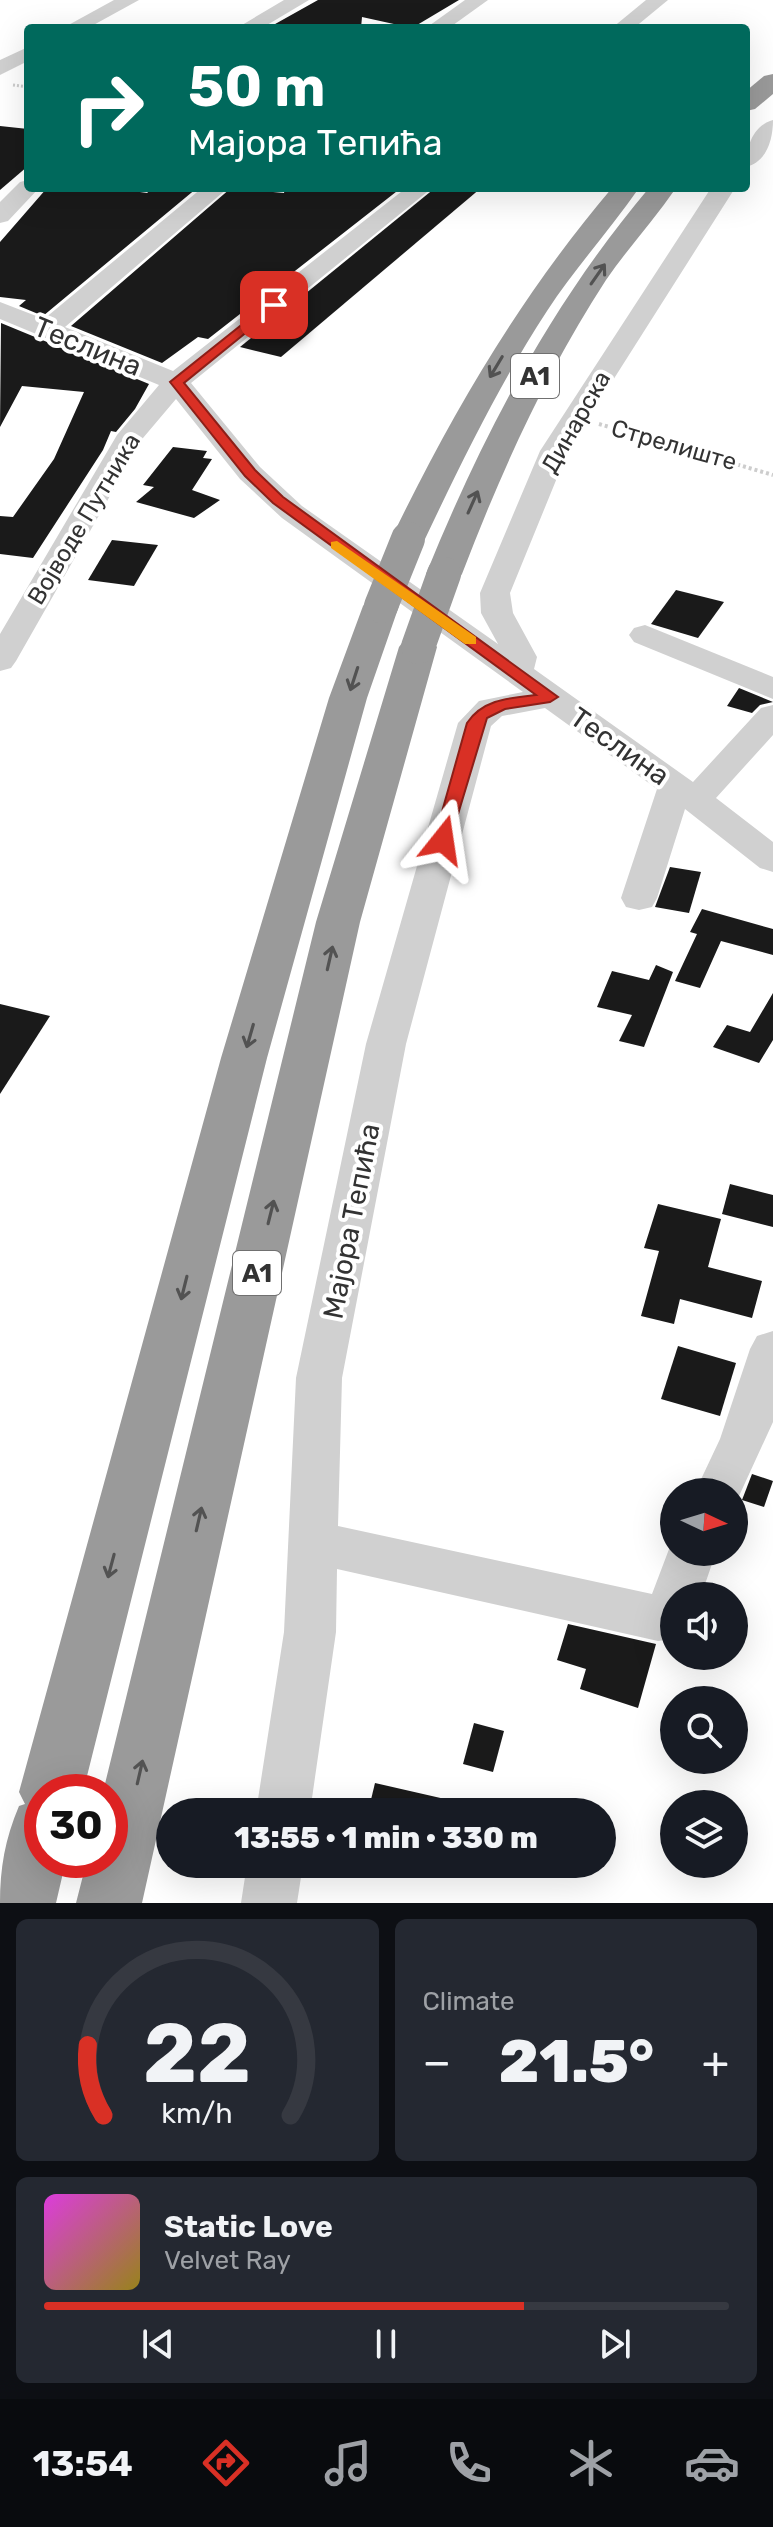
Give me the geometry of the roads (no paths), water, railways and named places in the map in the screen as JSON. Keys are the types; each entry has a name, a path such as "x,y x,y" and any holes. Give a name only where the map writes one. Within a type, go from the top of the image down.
{"highway":[{"path":"750,96 762,70"},
{"name":"A1","path":"56,1774 244,1058 348,698 408,539 455,438 507,349 579,245 623,192"},
{"name":"A1","path":"109,1903 338,922 418,647 444,574 498,446 528,388 587,290 660,192"},
{"path":"23,1903 29,1878"}],"street":[{"path":"81,24 129,0"},
{"path":"254,24 299,0"},
{"path":"442,24 478,0"},
{"path":"627,24 658,0"},
{"path":"0,69 24,55"},
{"path":"750,155 773,127"},
{"path":"0,216 24,191"},
{"path":"48,329 211,192"},
{"name":"Војводе Путника","path":"0,661 131,435 176,382 415,192"},
{"name":"Динарска","path":"515,672 521,664 521,657 497,613 495,593 554,451 710,192"},
{"name":"Теслина","path":"0,310 176,382 250,473 278,500 770,856"},
{"path":"645,635 773,689"},
{"name":"Мајора Тепића","path":"285,1798 310,1632 322,1363 386,1044 475,723 491,708 550,697"},
{"path":"639,898 685,793 773,715"},
{"path":"726,1478 744,1439 773,1349"},
{"path":"313,1542 660,1618"},
{"path":"269,1903 273,1878"}]}
